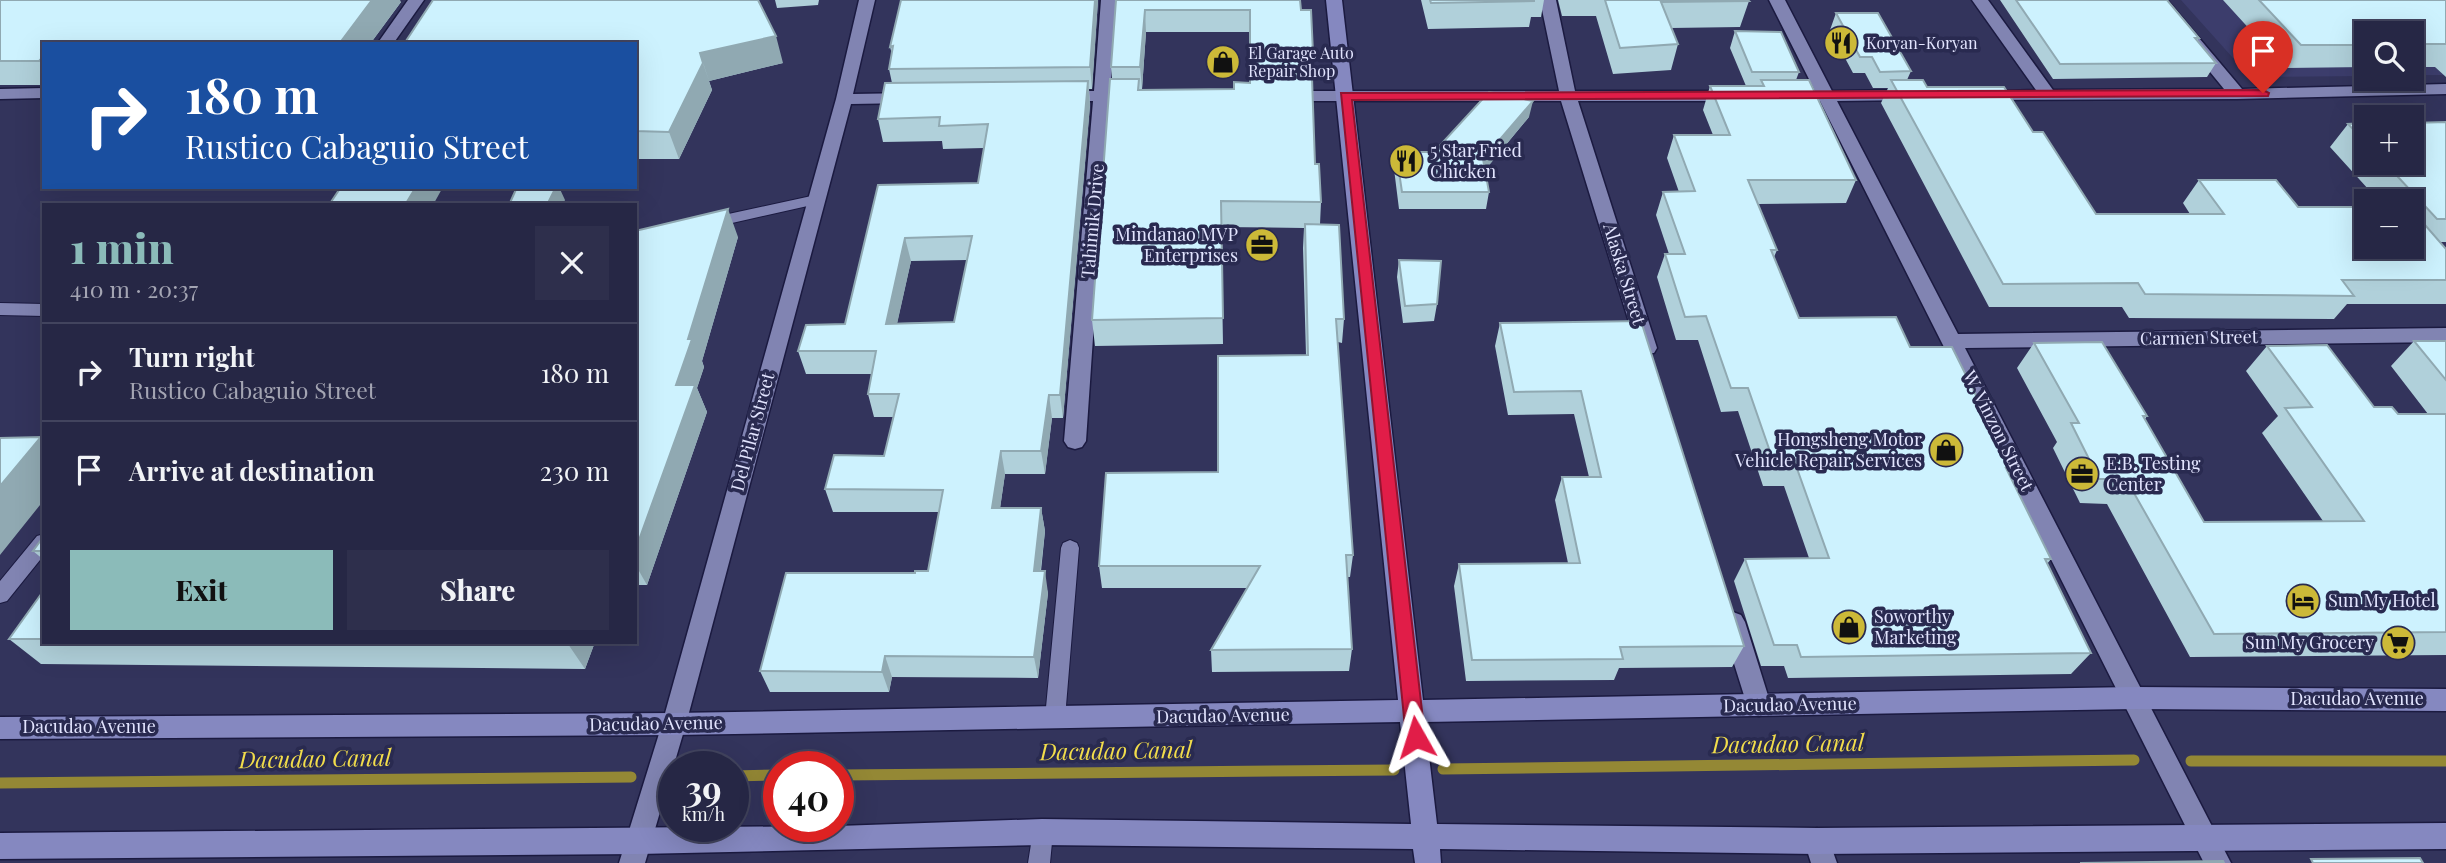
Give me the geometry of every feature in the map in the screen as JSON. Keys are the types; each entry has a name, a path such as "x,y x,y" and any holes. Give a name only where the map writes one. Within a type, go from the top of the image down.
{"main road":[{"path":"1334,0 1427,850"},
{"name":"Dacudao Avenue","path":"0,728 674,724 1414,713 2134,698 2446,700"},
{"path":"0,846 635,852 1042,832 1427,850 1821,852 2205,839 2446,836"}],"street":[{"path":"386,42 416,0"},
{"name":"Del Pilar Street","path":"635,852 674,724 844,99 867,0"},
{"name":"Tahimik Drive","path":"1075,441 1109,0"},
{"name":"Alaska Street","path":"1548,0 1568,96 1651,361"},
{"name":"W. Vinzon Street","path":"1777,0 2218,863"},
{"path":"1980,0 2048,95"},
{"path":"2159,0 2238,94"},
{"path":"1965,95 2238,94 2446,89"},
{"path":"0,94 42,93"},
{"path":"1772,96 1923,95"},
{"path":"1048,96 1157,96"},
{"path":"1264,96 1745,96"},
{"path":"844,99 925,98"},
{"name":"Carmen Street","path":"1952,341 2446,335"},
{"path":"1726,600 1759,705"}],"lane":[{"path":"698,226 816,200"},
{"path":"0,309 42,310"},
{"path":"0,595 42,543"},
{"path":"1055,718 1070,548"},
{"path":"1039,863 1042,832"}],"shaded area":[{"path":"2181,0 2446,0 2446,75 2424,75 2424,21 2354,21 2354,76 2250,77"}],"building":[{"path":"0,0 372,0 340,42 42,42 42,58 39,61 0,61"},
{"path":"433,0 758,0 776,36 700,53 703,63 669,132 637,131 637,42 405,42"},
{"path":"901,0 1095,0 1090,67 889,69 893,46 890,47"},
{"path":"1116,0 1300,0 1301,10 1311,10 1311,66 1250,67 1250,10 1145,10 1140,67 1111,67"},
{"path":"1430,0 1534,0 1534,1 1431,3"},
{"path":"1605,0 1749,1 1661,2 1678,44 1620,48"},
{"path":"2016,0 2167,0 2216,63 2060,64"},
{"path":"2259,0 2446,0 2446,44 2424,44 2424,21 2354,21 2354,45 2301,45"},
{"path":"1836,13 1878,13 1911,71 1880,72 1872,57 1860,57"},
{"path":"1735,31 1781,32 1799,72 1752,72"},
{"path":"1250,78 1312,78 1315,164 1319,164 1321,202 1221,201 1223,318 1092,320 1110,79 1139,79 1138,90 1234,89 1234,82 1250,83"},
{"path":"1761,80 1809,80 1856,180 1748,180 1777,250 1771,250 1799,318 1896,317 1910,347 1952,347 2012,468 2006,468 2051,559 2045,559 2091,653 1801,657 1797,645 1774,645 1745,559 1829,558 1795,463 1774,463 1748,388 1731,388 1706,316 1685,317 1665,254 1685,254 1663,192 1695,191 1674,135 1730,135 1710,86 1764,86"},
{"path":"1891,80 1923,80 1927,87 2004,87 2033,132 2043,132 2096,214 2224,214 2199,180 2276,180 2298,207 2354,207 2354,259 2424,259 2424,224 2446,249 2446,280 2342,280 2354,296 2145,294 2138,283 2003,284"},
{"path":"1088,81 1060,395 1049,395 1041,451 1001,451 992,508 1041,508 1034,571 1045,571 1034,657 885,656 882,672 760,671 786,573 928,571 943,490 825,489 834,455 884,456 899,394 868,394 876,351 798,351 806,325 845,324 878,185 978,183 988,124 939,126 940,117 878,119 885,83","holes":["972,236 954,322 886,324 905,238"]},
{"path":"1489,92 1533,101 1483,159 1489,192 1402,192 1396,152 1434,152"},
{"path":"2446,122 2446,219 2437,219 2424,205 2424,189 2409,189 2396,175 2424,175 2424,123"},
{"path":"340,189 415,189 406,203 330,203"},
{"path":"516,189 555,189 548,203 510,203"},
{"path":"728,209 688,339 692,339 676,385 695,385 637,545 637,231"},
{"path":"1305,224 1339,225 1344,319 1336,319 1353,555 1346,555 1352,649 1211,650 1260,566 1099,566 1106,473 1218,472 1218,356 1308,355"},
{"path":"1399,260 1441,261 1437,304 1405,306"},
{"path":"1641,321 1744,646 1620,647 1623,659 1472,660 1459,564 1580,563 1562,477 1601,477 1581,391 1514,392 1500,323"},
{"path":"2414,341 2446,341 2446,380"},
{"path":"2102,342 2147,416 2143,416 2204,522 2364,521 2285,408 2312,407 2267,346 2327,345 2374,407 2392,407 2398,414 2446,414 2446,632 2214,634 2126,479 2099,479 2071,423 2079,423 2034,343"},
{"path":"41,437 0,486 0,438"},
{"path":"42,539 42,551 33,551"},
{"path":"42,593 42,639 9,639"},
{"path":"2420,858 2423,863 2313,863 2311,859"},
{"path":"2223,861 2224,863 2080,863"}],"waterway":[{"name":"Dacudao Canal","path":"1443,769 2134,760"},
{"name":"Dacudao Canal","path":"2191,761 2446,761"},
{"name":"Dacudao Canal","path":"854,775 1394,770"},
{"name":"Dacudao Canal","path":"749,776 763,775"},
{"name":"Dacudao Canal","path":"0,783 631,777"}],"place":[{"name":"Koryan-Koryan","path":"1841,43"},
{"name":"El Garage Auto Repair Shop","path":"1223,62"},
{"name":"5 Star Fried Chicken","path":"1406,161"},
{"name":"Mindanao MVP Enterprises","path":"1262,245"},
{"name":"Hongsheng Motor Vehicle Repair Services","path":"1946,450"},
{"name":"E.B. Testing Center","path":"2082,474"},
{"name":"Sun My Hotel","path":"2303,601"},
{"name":"Soworthy Marketing","path":"1849,627"},
{"name":"Sun My Grocery","path":"2398,643"}],"route":[{"path":"1416,737 1345,96 2263,93"}]}
